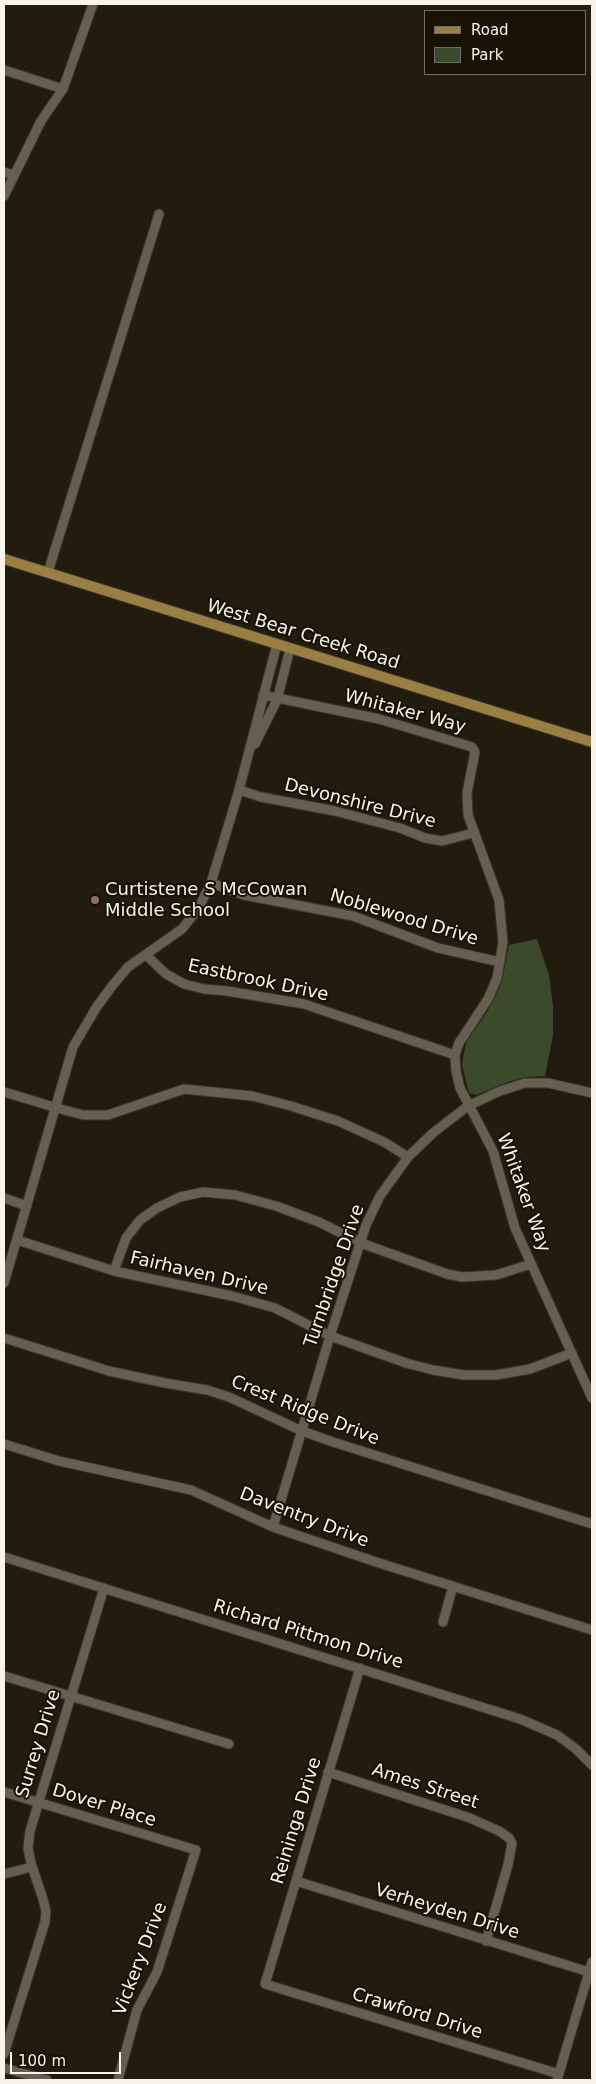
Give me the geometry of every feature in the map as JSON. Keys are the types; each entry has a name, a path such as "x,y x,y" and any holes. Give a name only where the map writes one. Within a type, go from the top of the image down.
{"main road":[{"name":"West Bear Creek Road","path":"4,559 592,742"}],"street":[{"path":"4,196 41,121 63,89 93,4"},
{"path":"4,70 63,89"},
{"path":"4,172 14,175"},
{"path":"48,572 159,214"},
{"path":"4,1284 74,1047 96,1008 128,967 182,930 191,920 211,883 239,790 277,644"},
{"path":"247,759 277,700 290,649"},
{"name":"Whitaker Way","path":"263,696 378,719 472,747 475,752 467,794 468,815 499,900 503,942 496,978 488,999 459,1043 455,1056 460,1088 493,1151 515,1228 592,1398"},
{"name":"Devonshire Drive","path":"239,790 261,797 400,828 425,838 442,841 473,833"},
{"name":"Noblewood Drive","path":"211,883 244,894 352,916 438,948 500,962"},
{"name":"Eastbrook Drive","path":"146,955 166,974 184,984 204,989 304,1004 455,1056"},
{"name":"Turnbridge Drive","path":"273,1526 330,1336 366,1225 380,1196 408,1157 434,1132 468,1106 500,1091 526,1083 548,1083 592,1093"},
{"path":"4,1092 84,1115 108,1115 184,1089 252,1096 338,1121 384,1142 408,1157"},
{"path":"114,1270 126,1238 140,1220 157,1208 180,1197 203,1192 235,1195 276,1206 318,1222 361,1243 447,1274 462,1277 496,1275 532,1264"},
{"path":"4,1198 27,1206"},
{"name":"Fairhaven Drive","path":"17,1240 114,1270 232,1296 274,1308 330,1336 406,1363 432,1370 464,1375 496,1375 530,1369 572,1353"},
{"name":"Crest Ridge Drive","path":"4,1338 109,1371 207,1390 302,1431 379,1458 592,1524"},
{"name":"Daventry Drive","path":"4,1444 59,1461 183,1487 273,1526 592,1630"},
{"name":"Richard Pittmon Drive","path":"4,1557 360,1668 544,1728 576,1749 592,1765"},
{"path":"443,1622 453,1586"},
{"name":"Surrey Drive","path":"4,2054 46,1922 44,1905 28,1848 30,1831 104,1588"},
{"name":"Reininga Drive","path":"265,1984 360,1668"},
{"path":"4,1676 229,1744"},
{"name":"Ames Street","path":"328,1772 470,1818 510,1838 512,1843 508,1865 486,1942"},
{"name":"Dover Place","path":"4,1792 196,1850"},
{"name":"Vickery Drive","path":"118,2080 137,2010 158,1972 196,1850"},
{"path":"4,1874 32,1867"},
{"name":"Verheyden Drive","path":"296,1881 486,1942 589,1972"},
{"path":"558,2077 592,1962"},
{"name":"Crawford Drive","path":"265,1984 558,2077"},
{"path":"4,2068 47,2080"}],"green space":[{"path":"537,939 549,975 553,1006 553,1035 545,1076 525,1077 476,1095 469,1093 462,1065 464,1052 467,1041 488,1010 498,991 509,945"}],"place":[{"name":"Curtistene S McCowan Middle School","path":"95,900"}]}
